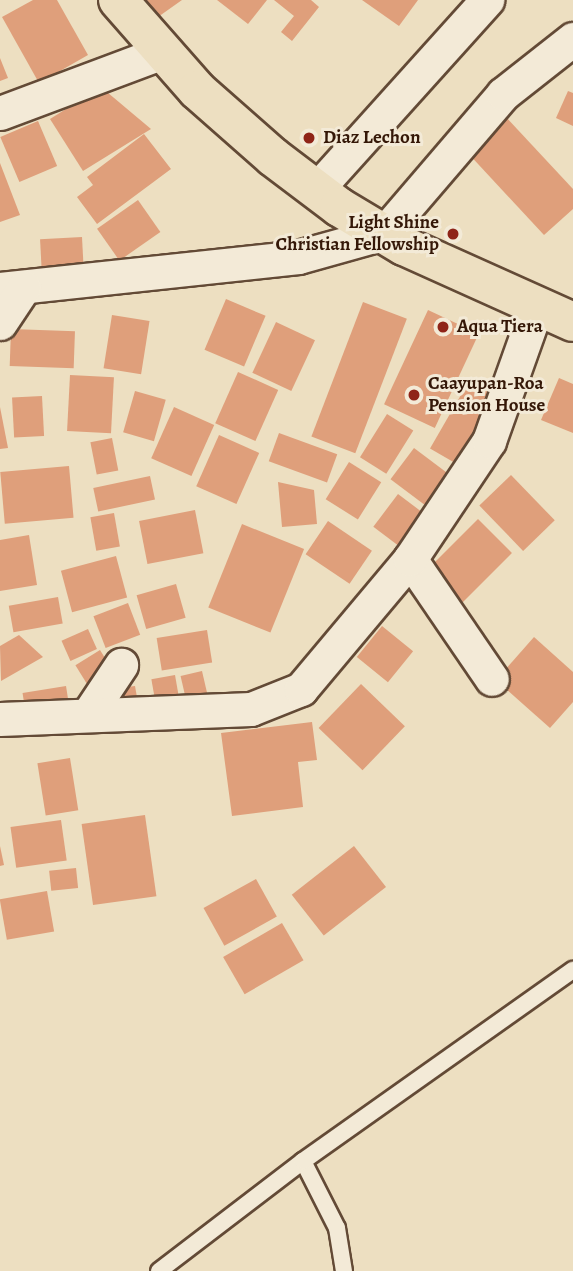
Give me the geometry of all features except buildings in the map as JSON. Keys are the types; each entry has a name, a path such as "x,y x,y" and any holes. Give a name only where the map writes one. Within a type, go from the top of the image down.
{"main road":[{"path":"118,0 163,52 238,128 316,190 384,233 573,322"}],"street":[{"path":"316,190 487,0"},
{"path":"0,323 12,288 298,257 384,233 503,94 573,39"},
{"path":"0,113 163,52"},
{"path":"0,719 89,713 251,709 301,689 410,559 489,441 537,306"},
{"path":"410,559 492,679"},
{"path":"89,713 121,665"}],"lane":[{"path":"159,1271 303,1161 573,970"},
{"path":"303,1161 338,1228 344,1271"}],"place":[{"name":"Diaz Lechon","path":"309,138"},
{"name":"Light Shine Christian Fellowship","path":"453,234"},
{"name":"Aqua Tiera","path":"443,327"},
{"name":"Caayupan-Roa Pension House","path":"414,395"}]}
